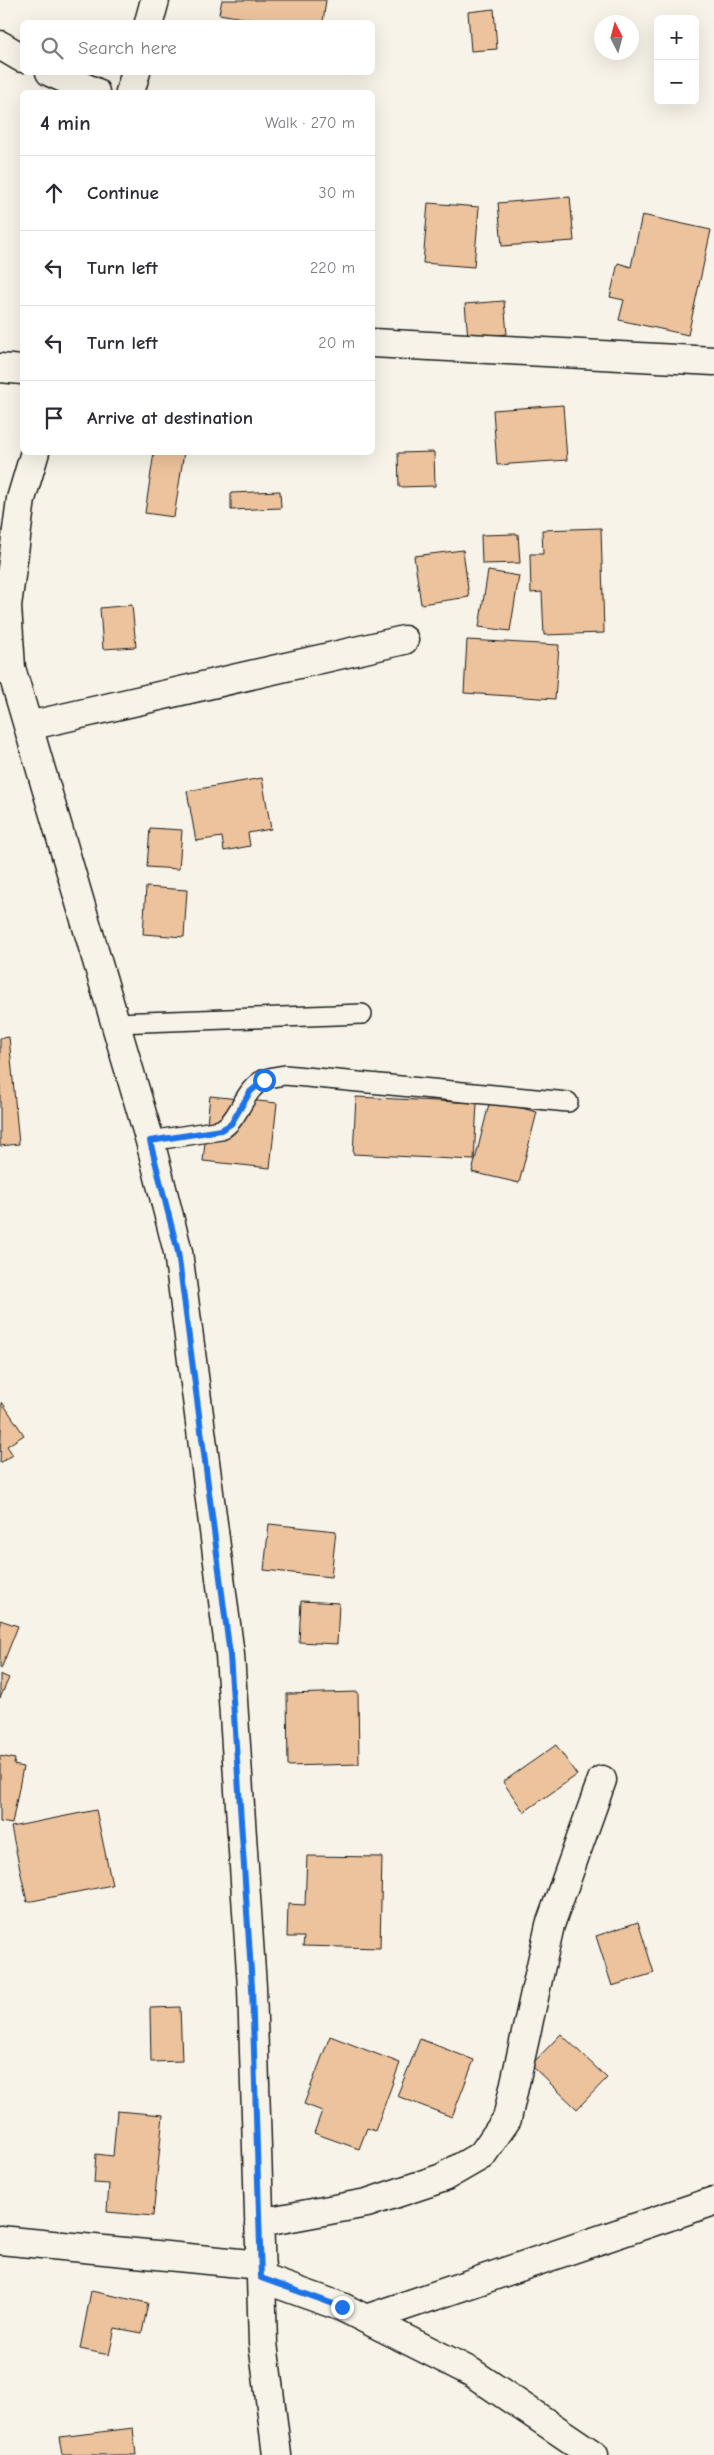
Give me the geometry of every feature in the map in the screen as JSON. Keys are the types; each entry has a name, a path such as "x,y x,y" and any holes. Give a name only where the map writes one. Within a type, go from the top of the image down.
{"street":[{"path":"150,20 155,0"},
{"path":"0,45 20,57"},
{"path":"57,75 90,90"},
{"path":"131,90 135,75"},
{"path":"375,343 714,361"},
{"path":"0,368 20,370"},
{"path":"34,455 21,500 7,606 6,669 28,726 150,1141 178,1252 230,1655 252,1987 263,2343 277,2455"},
{"path":"28,726 404,640"},
{"path":"259,2223 367,2202 442,2178 482,2155 507,2119 550,1924 602,1780"},
{"path":"366,2319 714,2201"},
{"path":"0,2240 261,2271 342,2307 471,2372 594,2455"}],"lane":[{"path":"115,1023 362,1014"},
{"path":"150,1141 221,1130 231,1124 250,1092 264,1080 285,1074 568,1102"}],"building":[{"path":"222,0 326,0 323,20 255,20 219,14"},
{"path":"494,9 497,49 471,51 468,12"},
{"path":"570,197 574,241 502,246 498,203"},
{"path":"428,203 479,207 474,267 423,263"},
{"path":"642,215 711,230 688,335 619,320 624,300 610,297 618,263 631,267"},
{"path":"504,301 507,334 468,338 465,304"},
{"path":"563,405 567,460 497,465 493,410"},
{"path":"434,452 435,486 399,487 398,453"},
{"path":"154,455 184,455 174,517 145,513"},
{"path":"280,491 281,508 231,510 231,493"},
{"path":"601,528 604,633 544,635 542,592 531,593 530,554 543,554 542,530"},
{"path":"518,534 520,563 482,564 481,535"},
{"path":"463,550 469,597 421,604 414,556"},
{"path":"488,571 519,576 510,631 479,627"},
{"path":"132,605 136,647 103,649 100,608"},
{"path":"467,640 559,645 555,699 464,693"},
{"path":"262,778 271,829 248,833 250,846 224,851 222,837 196,841 187,791"},
{"path":"150,828 182,830 179,869 147,867"},
{"path":"146,887 187,890 184,937 143,934"},
{"path":"9,1037 19,1144 0,1146 0,1038"},
{"path":"210,1096 277,1103 270,1168 203,1161"},
{"path":"356,1097 477,1103 474,1160 353,1154"},
{"path":"490,1100 537,1112 519,1183 472,1172"},
{"path":"2,1402 24,1435 7,1446 13,1455 0,1463"},
{"path":"269,1524 336,1531 331,1577 264,1570"},
{"path":"301,1601 339,1603 337,1644 299,1642"},
{"path":"0,1620 18,1626 1,1669 0,1668"},
{"path":"0,1674 9,1678 0,1698"},
{"path":"358,1692 359,1764 288,1766 287,1694"},
{"path":"556,1745 577,1775 524,1812 503,1782"},
{"path":"0,1756 15,1759 14,1765 23,1767 12,1824 0,1822"},
{"path":"96,1810 112,1885 27,1902 11,1827"},
{"path":"307,1856 382,1857 380,1948 303,1946 304,1937 287,1937 288,1904 305,1905"},
{"path":"638,1922 654,1973 612,1986 596,1936"},
{"path":"180,2007 182,2061 151,2062 150,2008"},
{"path":"561,2034 607,2078 577,2109 531,2065"},
{"path":"330,2036 400,2063 375,2131 367,2128 359,2149 314,2133 322,2111 304,2104"},
{"path":"420,2039 474,2060 452,2117 397,2096"},
{"path":"117,2111 163,2115 153,2216 107,2212 109,2184 94,2183 96,2154 113,2156"},
{"path":"91,2291 148,2303 142,2333 115,2328 109,2355 80,2349"},
{"path":"133,2428 136,2455 63,2455 60,2437"}],"route":[{"path":"264,1080 250,1092 231,1124 221,1130 150,1141 178,1252 230,1655 252,1987 261,2278 342,2307"}]}
